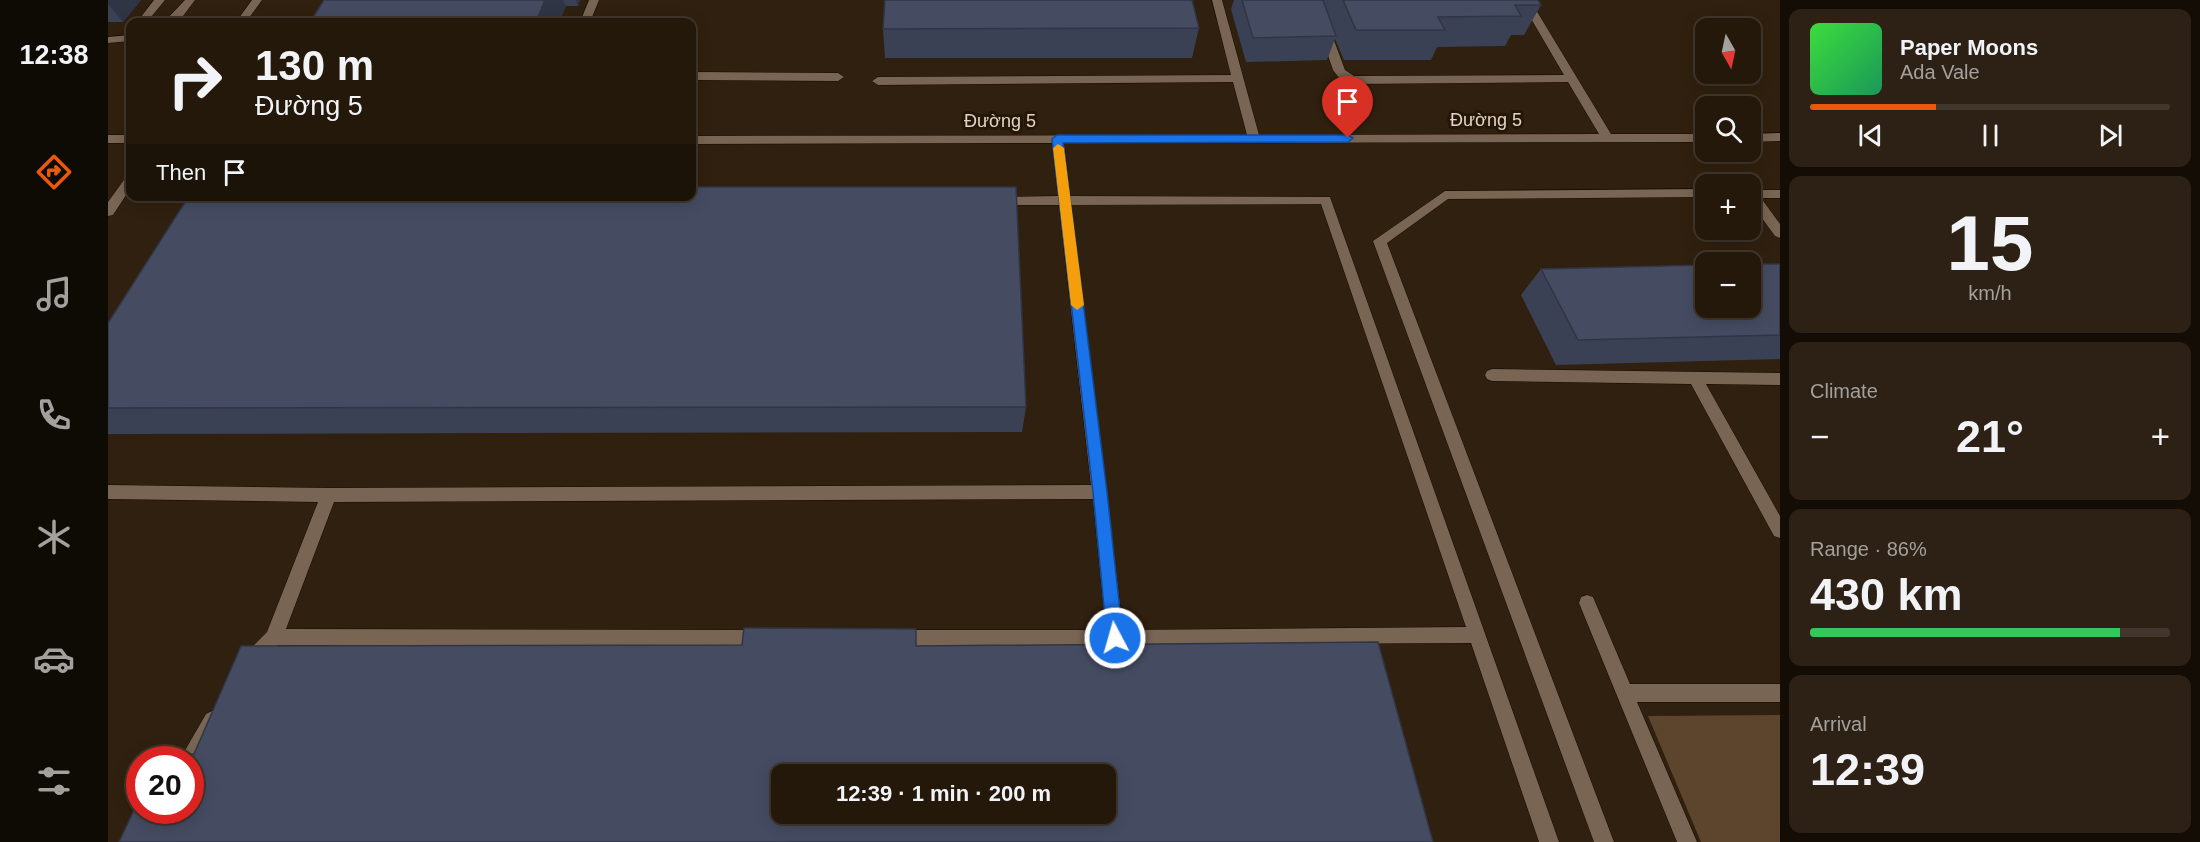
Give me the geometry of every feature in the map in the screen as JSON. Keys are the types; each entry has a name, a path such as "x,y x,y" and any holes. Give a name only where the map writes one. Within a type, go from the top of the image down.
{"street":[{"path":"145,18 160,0"},
{"path":"176,18 190,0"},
{"path":"244,18 257,0"},
{"path":"587,18 594,0"},
{"path":"1217,0 1254,139"},
{"path":"1314,0 1340,70 1343,76 1353,80 1572,78"},
{"path":"1525,0 1607,138"},
{"path":"108,40 126,38"},
{"path":"696,76 837,77"},
{"path":"878,81 1238,78"},
{"path":"1761,138 1780,137"},
{"name":"Đường 5","path":"696,140 1695,138"},
{"path":"108,139 126,139"},
{"path":"1057,139 1100,492 1115,638"},
{"path":"108,212 126,186"},
{"path":"1604,842 1380,241 1445,195 1695,193"},
{"path":"1761,194 1780,194"},
{"path":"981,201 1326,200 1549,842"},
{"path":"1761,207 1780,233"},
{"path":"1492,375 1780,379"},
{"path":"1695,378 1775,514 1780,531"},
{"path":"108,492 329,495 1100,492"},
{"path":"240,674 253,657 274,637 329,495"},
{"path":"1587,603 1687,842"},
{"path":"878,638 1478,635"},
{"path":"274,637 783,638"},
{"path":"1625,693 1780,693"},
{"path":"197,746 218,709"}],"shaded area":[{"path":"1780,715 1780,842 1701,842 1648,716"}],"building":[{"path":"324,0 545,0 538,18 313,18"},
{"path":"885,0 1192,0 1199,28 883,29"},
{"path":"1242,0 1323,0 1336,36 1253,38"},
{"path":"1343,0 1538,0 1541,5 1515,5 1521,16 1438,17 1445,30 1356,30"},
{"path":"696,187 1016,187 1026,407 108,408 108,323 186,201 696,201"},
{"path":"1761,264 1780,264 1780,335 1578,340 1541,269 1695,265 1695,318 1761,318"},
{"path":"744,628 916,629 916,646 1378,642 1433,842 119,842 127,824 204,824 204,746 197,746 241,646 742,645"}],"slow traffic":[{"path":"1058,148 1077,305"}],"route":[{"path":"1115,638 1100,492 1057,139 1348,138"}]}
